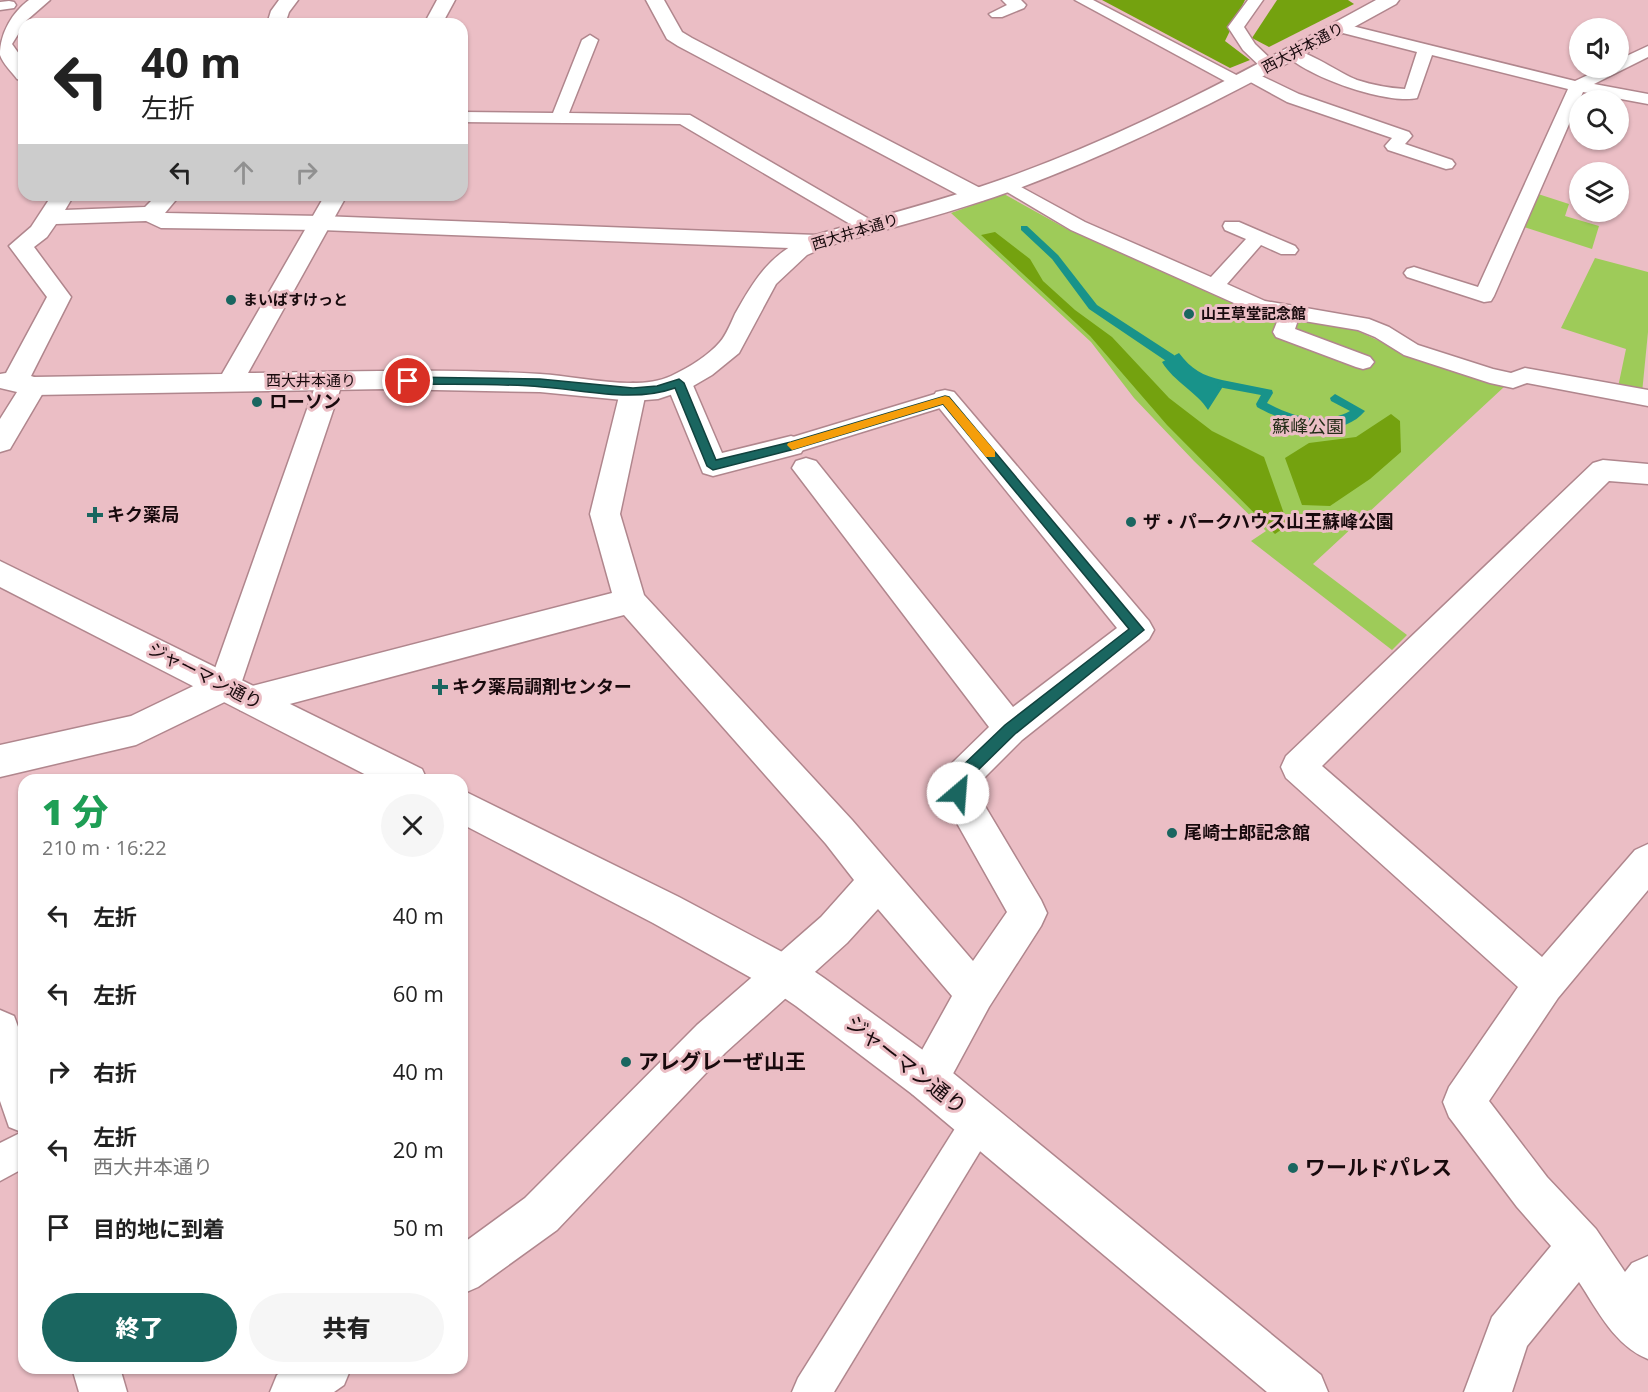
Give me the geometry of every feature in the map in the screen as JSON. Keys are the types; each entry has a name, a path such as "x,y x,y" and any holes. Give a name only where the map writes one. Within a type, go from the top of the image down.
{"street":[{"path":"19,18 41,0"},
{"path":"278,18 280,11 289,0"},
{"path":"436,18 447,0"},
{"path":"655,0 674,35 685,42 976,195"},
{"name":"西大井本通り","path":"16,383 330,381 540,383 633,392 658,390 679,383 703,369 730,347 765,280 799,250 817,242 1008,185 1129,135 1253,75 1390,0"},
{"path":"18,19 1,45 18,67"},
{"path":"0,442 16,383 59,297 10,247 39,232 59,201"},
{"path":"152,214 164,201"},
{"path":"230,381 333,201"},
{"path":"50,217 152,214 160,221 321,223 817,242"},
{"path":"238,693 330,381"},
{"path":"679,383 713,466 799,457 1010,729"},
{"path":"633,392 605,514 630,601 845,827 878,882 975,993"},
{"path":"927,1079 975,993 1029,913 958,793 962,776 1010,729 1138,630 945,399"},
{"path":"1544,984 1298,767 1603,470 1648,474"},
{"name":"ジャーマン通り","path":"0,573 398,774"},
{"path":"0,761 136,730 238,693 630,601"},
{"name":"ジャーマン通り","path":"468,809 666,910 785,975 927,1079 1304,1392"},
{"path":"1640,1309 1532,1192 1464,1102 1544,984 1648,862"},
{"path":"468,1267 541,1214 711,1039 839,925 878,882"},
{"path":"0,1030 18,1092"},
{"path":"1488,1392 1508,1333 1580,1245"},
{"path":"98,1374 103,1392"},
{"path":"294,1392 319,1374"}],"lane":[{"path":"997,14 1019,5 1009,0"},
{"path":"1082,0 1253,75 1293,98 1403,136 1394,146 1446,164"},
{"path":"1253,75 1249,47 1236,27 1256,0"},
{"path":"1341,28 1577,86 1648,99"},
{"path":"559,118 590,40"},
{"path":"1293,53 1338,80 1382,93 1411,94 1426,49"},
{"path":"1629,61 1648,51"},
{"path":"1414,273 1484,296 1577,86 1594,78"},
{"path":"468,117 684,119 869,226"},
{"path":"1008,185 1078,226 1261,307 1362,324 1382,332 1411,350 1490,376 1513,381 1525,375 1648,398"},
{"path":"1232,226 1288,250"},
{"path":"1213,286 1257,238"},
{"path":"1292,311 1283,332 1363,362"},
{"path":"799,457 945,399"},
{"path":"812,1392 978,1123"},
{"path":"0,1163 18,1152"}],"green space":[{"path":"1102,0 1245,0 1225,41 1250,60 1230,68"},
{"path":"1277,0 1348,0 1354,4 1269,47 1252,38"},
{"path":"1535,193 1569,204 1565,216 1569,217 1569,222 1585,222 1599,226 1592,249 1521,226"},
{"name":"蘇峰公園","path":"1004,194 1067,229 1256,314 1353,329 1406,353 1504,387 1313,564 1407,635 1392,650 1251,541 1266,531 1134,398 1091,342 951,213"},
{"path":"995,232 1030,259 1043,281 1075,310 1112,337 1169,398 1212,431 1264,457 1288,525 1275,534 1167,425 1090,336 981,235"},
{"path":"1595,258 1648,272 1648,332 1642,393 1618,387 1626,349 1561,328"},
{"path":"1391,414 1400,421 1401,452 1370,479 1330,506 1302,505 1285,458 1309,443 1356,437"}],"water":[{"path":"1179,353 1198,371 1222,380 1222,388 1208,410 1162,362"}],"waterway":[{"path":"1024,228 1055,257 1093,307 1170,358"},
{"path":"1222,384 1268,393 1261,404 1286,416 1314,423 1333,423 1359,411 1335,398"}],"slow traffic":[{"path":"792,445 945,399 990,454"}],"place":[{"name":"まいばすけっと","path":"231,300"},
{"name":"山王草堂記念館","path":"1189,314"},
{"name":"ローソン","path":"257,402"},
{"name":"キク薬局","path":"95,515"},
{"name":"ザ・パークハウス山王蘇峰公園","path":"1131,522"},
{"name":"キク薬局調剤センター","path":"440,687"},
{"name":"尾崎士郎記念館","path":"1172,833"},
{"name":"アレグレーぜ山王","path":"626,1062"},
{"name":"ワールドパレス","path":"1293,1168"}],"route":[{"path":"408,381 540,383 633,392 658,390 679,383 713,466 791,446 945,399 1138,630 1010,729 962,776 958,793"}]}
